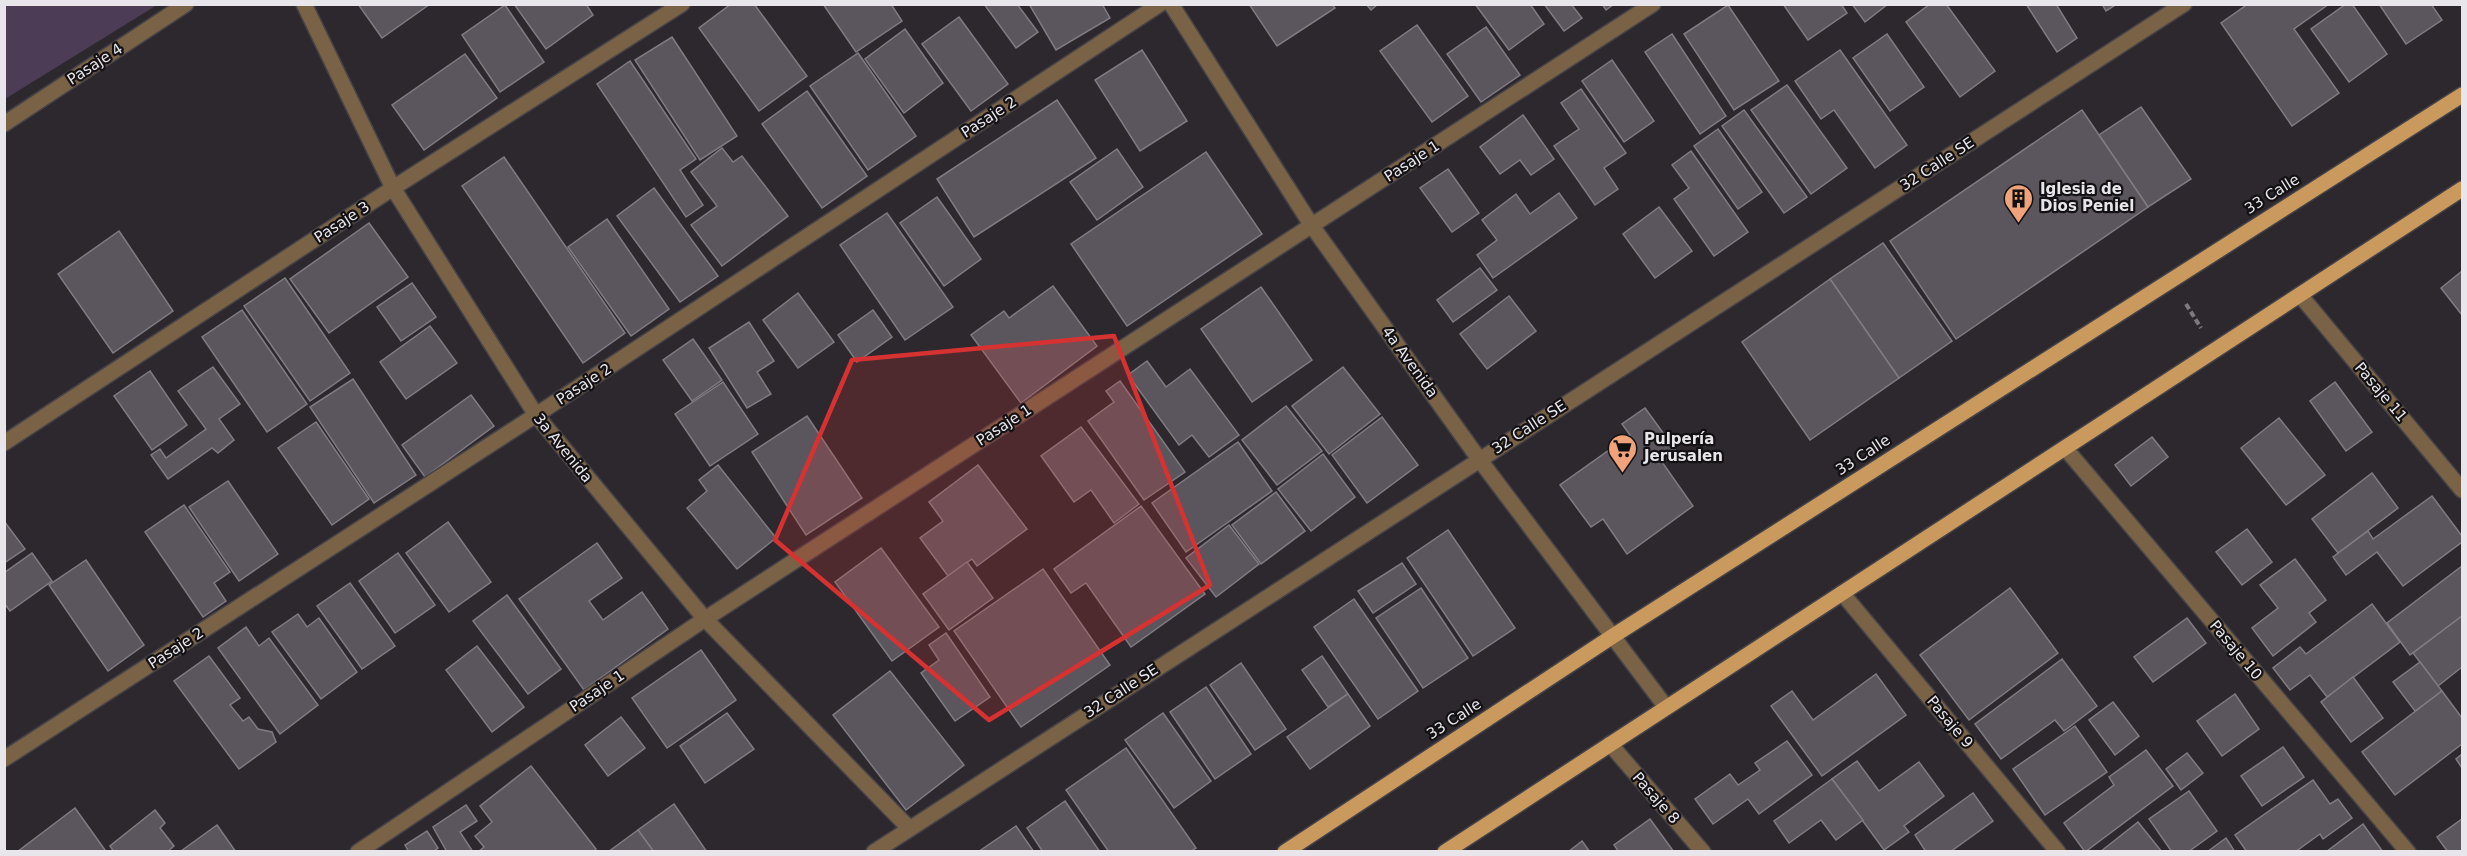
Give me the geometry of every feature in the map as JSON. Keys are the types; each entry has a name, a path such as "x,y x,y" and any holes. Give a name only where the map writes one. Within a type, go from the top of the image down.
{"main road":[{"name":"33 Calle","path":"1285,852 1613,636 2463,95"},
{"path":"1445,852 2463,189"}],"street":[{"name":"Pasaje 4","path":"4,124 186,4"},
{"name":"3a Avenida","path":"304,4 393,188 536,415 705,619 909,828"},
{"name":"Pasaje 3","path":"4,443 393,188 682,4"},
{"name":"Pasaje 2","path":"4,759 536,415 1160,4"},
{"name":"4a Avenida","path":"1171,4 1312,226 1479,459 1666,707"},
{"name":"Pasaje 1","path":"358,852 705,619 1653,4"},
{"name":"32 Calle SE","path":"874,852 2184,4"},
{"name":"Pasaje 11","path":"2300,295 2463,490"},
{"name":"Pasaje 10","path":"2065,448 2408,852"},
{"name":"Pasaje 9","path":"1842,593 2058,852"},
{"name":"Pasaje 8","path":"1610,744 1703,852"}],"path":[{"path":"2171,280 2215,350"}],"highlighted area":[{"path":"1114,336 1210,585 989,720 775,540 852,360"}],"shaded area":[{"path":"5,4 157,4 157,5 5,99"}],"building":[{"path":"358,4 430,4 382,38"},
{"path":"514,4 586,4 593,15 546,49"},
{"path":"731,4 754,4 807,76 759,111 699,28"},
{"path":"823,4 891,4 902,21 856,52"},
{"path":"984,4 1017,4 1038,32 1016,48"},
{"path":"1029,4 1102,4 1110,18 1056,50"},
{"path":"1249,4 1332,4 1335,8 1277,46"},
{"path":"1366,4 1378,4 1371,10"},
{"path":"1475,4 1530,4 1544,24 1509,50"},
{"path":"1544,4 1571,4 1582,18 1564,31"},
{"path":"1602,4 1614,4 1606,10"},
{"path":"1783,4 1841,4 1847,13 1808,40"},
{"path":"1852,4 1888,4 1865,22"},
{"path":"1930,4 1946,4 1995,71 1960,97 1906,22"},
{"path":"2026,4 2056,4 2077,38 2057,52"},
{"path":"2102,4 2117,4 2106,11"},
{"path":"2248,4 2329,4 2294,29 2339,93 2292,126 2221,23"},
{"path":"2346,4 2352,4 2387,54 2349,82 2311,29"},
{"path":"2379,4 2431,4 2442,20 2406,44"},
{"path":"505,5 544,62 500,92 462,35"},
{"path":"1728,5 1779,81 1734,110 1684,34"},
{"path":"959,17 1008,84 971,111 922,44"},
{"path":"1417,25 1468,96 1432,122 1380,51"},
{"path":"1486,27 1520,75 1481,102 1447,54"},
{"path":"905,29 943,83 904,113 865,59"},
{"path":"1672,34 1726,116 1700,134 1645,52"},
{"path":"1887,34 1924,87 1890,111 1853,58"},
{"path":"672,37 737,136 700,160 635,60"},
{"path":"1142,50 1187,121 1140,151 1095,80"},
{"path":"1840,50 1907,145 1875,168 1834,110 1821,119 1795,81"},
{"path":"858,53 916,136 868,170 810,86"},
{"path":"465,54 497,98 424,150 392,105"},
{"path":"1612,60 1654,121 1624,142 1582,81"},
{"path":"630,61 696,159 680,170 703,205 686,217 597,84"},
{"path":"1787,85 1847,168 1811,194 1751,110"},
{"path":"1581,89 1626,153 1604,168 1618,189 1595,205 1554,146 1579,129 1561,103"},
{"path":"807,91 867,176 822,208 762,124"},
{"path":"1057,100 1096,158 974,237 937,179"},
{"path":"2141,107 2191,179 2148,207 2099,135"},
{"path":"1744,110 1807,197 1784,213 1722,126"},
{"name":"Iglesia de Dios Peniel","path":"2082,110 2148,207 1956,339 1890,241"},
{"path":"1523,115 1554,159 1531,175 1520,160 1500,174 1480,147"},
{"path":"1718,129 1762,192 1738,209 1694,146"},
{"path":"722,148 733,162 742,156 788,216 722,266 691,225 717,206 691,172"},
{"path":"1117,149 1143,187 1097,220 1070,182"},
{"path":"1691,151 1748,232 1714,256 1674,199 1689,188 1672,165"},
{"path":"1206,152 1262,234 1127,326 1071,244"},
{"path":"504,157 625,333 583,363 462,186"},
{"path":"1448,169 1479,213 1452,232 1420,188"},
{"path":"654,188 718,276 680,302 617,216"},
{"path":"1559,193 1577,218 1493,278 1477,255 1497,240 1482,220 1516,194 1530,214"},
{"path":"937,197 981,259 944,286 900,223"},
{"path":"1659,207 1692,251 1655,278 1623,234"},
{"path":"887,213 953,307 905,340 840,245"},
{"path":"607,219 669,309 631,336 568,247"},
{"path":"369,223 408,277 329,333 290,279"},
{"path":"119,231 173,311 113,353 58,274"},
{"path":"1883,243 1952,341 1899,378 1830,279"},
{"path":"1480,268 1497,290 1453,322 1437,300"},
{"path":"2462,271 2462,315 2441,288"},
{"path":"285,278 350,373 310,401 244,306"},
{"path":"1830,279 1899,378 1810,440 1742,342"},
{"path":"412,283 436,317 401,341 377,307"},
{"path":"1053,286 1097,346 1021,403 971,335 1004,311 1009,318"},
{"path":"1261,287 1312,360 1252,402 1201,329"},
{"path":"798,293 834,342 798,368 763,320"},
{"path":"1509,296 1536,331 1487,369 1460,334"},
{"path":"242,310 307,404 267,432 202,337"},
{"path":"873,310 892,337 857,362 838,335"},
{"path":"749,322 774,361 757,372 771,394 747,408 709,348"},
{"path":"430,326 457,363 406,399 380,362"},
{"path":"693,339 722,380 692,401 663,360"},
{"path":"1147,361 1166,387 1190,369 1239,435 1209,457 1192,435 1179,445 1128,375"},
{"path":"213,367 240,404 219,419 234,440 218,453 212,448 168,479 151,455 160,449 166,458 206,429 178,391"},
{"path":"1343,367 1380,414 1329,454 1292,406"},
{"path":"150,371 187,425 152,450 114,396"},
{"path":"353,379 416,475 374,503 310,407"},
{"path":"1120,381 1185,472 1144,500 1088,421 1114,402 1106,391"},
{"path":"723,382 758,434 710,466 675,414"},
{"path":"2335,382 2372,432 2346,451 2310,401"},
{"path":"471,395 494,426 425,477 402,445"},
{"path":"1286,406 1322,451 1277,485 1242,440"},
{"name":"Pulpería Jerusalen","path":"1645,408 1677,452 1662,462 1693,506 1627,554 1603,519 1591,527 1560,485 1630,435 1622,424"},
{"path":"807,416 862,498 806,535 752,452"},
{"path":"1382,417 1418,465 1367,503 1332,455"},
{"path":"2279,418 2325,475 2286,505 2241,448"},
{"path":"316,422 369,499 332,525 278,448"},
{"path":"1081,427 1139,504 1114,523 1091,490 1074,502 1041,456"},
{"path":"2152,437 2168,457 2131,486 2115,465"},
{"path":"1238,442 1272,491 1186,552 1152,503"},
{"path":"1323,454 1355,497 1311,531 1278,489"},
{"path":"718,465 776,538 737,569 687,508 707,491 699,480"},
{"path":"978,465 1027,529 977,566 972,559 948,576 920,538 943,521 929,502"},
{"path":"2372,473 2398,508 2338,553 2312,519"},
{"path":"228,481 278,554 239,581 189,507"},
{"path":"1276,492 1305,531 1261,564 1232,525"},
{"path":"2432,496 2462,536 2462,542 2403,586 2377,552 2346,575 2333,557 2368,531 2373,539"},
{"path":"184,505 230,572 214,583 226,601 203,617 145,532"},
{"path":"1141,506 1205,594 1131,647 1086,583 1071,593 1054,569"},
{"path":"4,521 25,549 4,563"},
{"path":"448,522 491,582 449,612 406,553"},
{"path":"1229,525 1259,564 1216,597 1186,558"},
{"path":"2247,529 2272,562 2242,585 2216,552"},
{"path":"1448,530 1515,628 1473,656 1407,558"},
{"path":"597,543 622,578 589,601 603,620 642,592 668,629 584,690 519,599"},
{"path":"881,548 939,627 892,661 835,582"},
{"path":"32,553 52,581 10,611 4,603 4,573"},
{"path":"398,553 435,605 395,633 359,581"},
{"path":"2295,559 2326,600 2309,613 2316,622 2273,656 2252,628 2278,608 2260,585"},
{"path":"86,560 144,645 108,671 49,585"},
{"path":"967,562 993,598 949,630 923,594"},
{"path":"1402,563 1416,584 1373,613 1358,591"},
{"path":"2462,566 2462,616 2410,655 2387,623"},
{"path":"1043,569 1110,665 1021,727 954,631"},
{"path":"350,583 395,646 362,669 317,606"},
{"path":"1421,588 1468,658 1423,688 1376,618"},
{"path":"2010,588 2058,653 1969,720 1920,655"},
{"path":"507,595 561,669 528,694 473,621"},
{"path":"1354,599 1418,691 1378,719 1314,627"},
{"path":"2372,604 2400,642 2327,697 2310,675 2290,690 2273,668 2300,647 2306,654"},
{"path":"298,614 307,627 319,618 357,672 321,699 272,632"},
{"path":"2462,616 2462,667 2438,686 2413,653"},
{"path":"2187,618 2206,643 2153,682 2134,657"},
{"path":"246,627 259,646 269,638 318,705 280,734 218,648"},
{"path":"946,633 990,697 955,721 921,673 939,660 929,645"},
{"path":"477,646 524,707 492,732 446,670"},
{"path":"701,650 736,700 667,748 632,698"},
{"path":"209,656 240,698 230,705 243,721 249,717 258,729 272,732 276,742 239,769 174,681"},
{"path":"1322,656 1348,694 1328,707 1302,670"},
{"path":"2062,659 2097,706 2064,731 2055,720 2001,759 1975,724"},
{"path":"2420,662 2442,691 2415,711 2393,682"},
{"path":"1241,663 1286,729 1255,750 1210,685"},
{"path":"890,671 964,765 906,810 833,715"},
{"path":"1876,674 1906,715 1822,776 1771,706 1792,691 1813,720"},
{"path":"2353,677 2383,718 2351,742 2321,702"},
{"path":"1206,687 1251,754 1215,779 1170,712"},
{"path":"2442,691 2462,718 2462,744 2395,795 2362,752"},
{"path":"1348,694 1370,726 1310,769 1287,737"},
{"path":"2235,694 2259,729 2222,756 2197,721"},
{"path":"2113,702 2139,736 2115,755 2089,720"},
{"path":"727,713 754,749 705,783 680,746"},
{"path":"1163,713 1211,781 1174,808 1125,740"},
{"path":"621,717 645,748 608,776 585,745"},
{"path":"2075,726 2107,772 2045,815 2013,769"},
{"path":"1787,741 1812,775 1759,814 1748,799 1713,824 1695,799 1730,774 1738,785 1760,770 1755,763"},
{"path":"2283,747 2304,777 2262,806 2241,776"},
{"path":"1126,748 1196,848 1190,852 1109,852 1066,790"},
{"path":"2146,750 2173,786 2085,852 2064,823 2114,785 2109,777"},
{"path":"2187,753 2203,773 2181,790 2166,769"},
{"path":"2462,754 2462,768 2456,759"},
{"path":"1857,761 1879,791 1919,762 1944,796 1904,826 1909,832 1884,850 1832,779"},
{"path":"531,766 596,849 593,852 478,852 484,847 475,836 492,822 480,806"},
{"path":"1832,779 1863,820 1836,840 1821,820 1789,843 1774,821"},
{"path":"2313,780 2330,804 2338,799 2352,818 2323,839 2320,834 2295,852 2247,852 2235,835"},
{"path":"2189,791 2217,831 2188,852 2172,852 2149,819"},
{"path":"1973,793 1993,821 1950,852 1926,852 1915,835"},
{"path":"1065,801 1100,852 1043,852 1027,828"},
{"path":"674,804 707,852 654,852 638,830"},
{"path":"466,805 477,821 460,832 473,852 447,852 433,827"},
{"path":"75,808 105,850 103,852 17,852"},
{"path":"155,810 165,823 160,828 174,846 167,852 114,852 110,846"},
{"path":"1650,819 1674,852 1619,852 1614,845"},
{"path":"2462,819 2462,852 2448,852 2437,837"},
{"path":"2138,822 2162,852 2100,852"},
{"path":"2363,824 2383,852 2326,852"},
{"path":"217,825 236,852 181,851"},
{"path":"1016,826 1034,852 978,852"},
{"path":"638,830 654,852 608,852"},
{"path":"427,831 438,848 433,852 409,852 405,845"},
{"path":"2226,838 2235,852 2207,852"},
{"path":"1582,841 1590,852 1568,852"}],"place":[{"name":"Iglesia de Dios Peniel","path":"2019,224"},
{"name":"Pulpería Jerusalen","path":"1623,474"}]}
